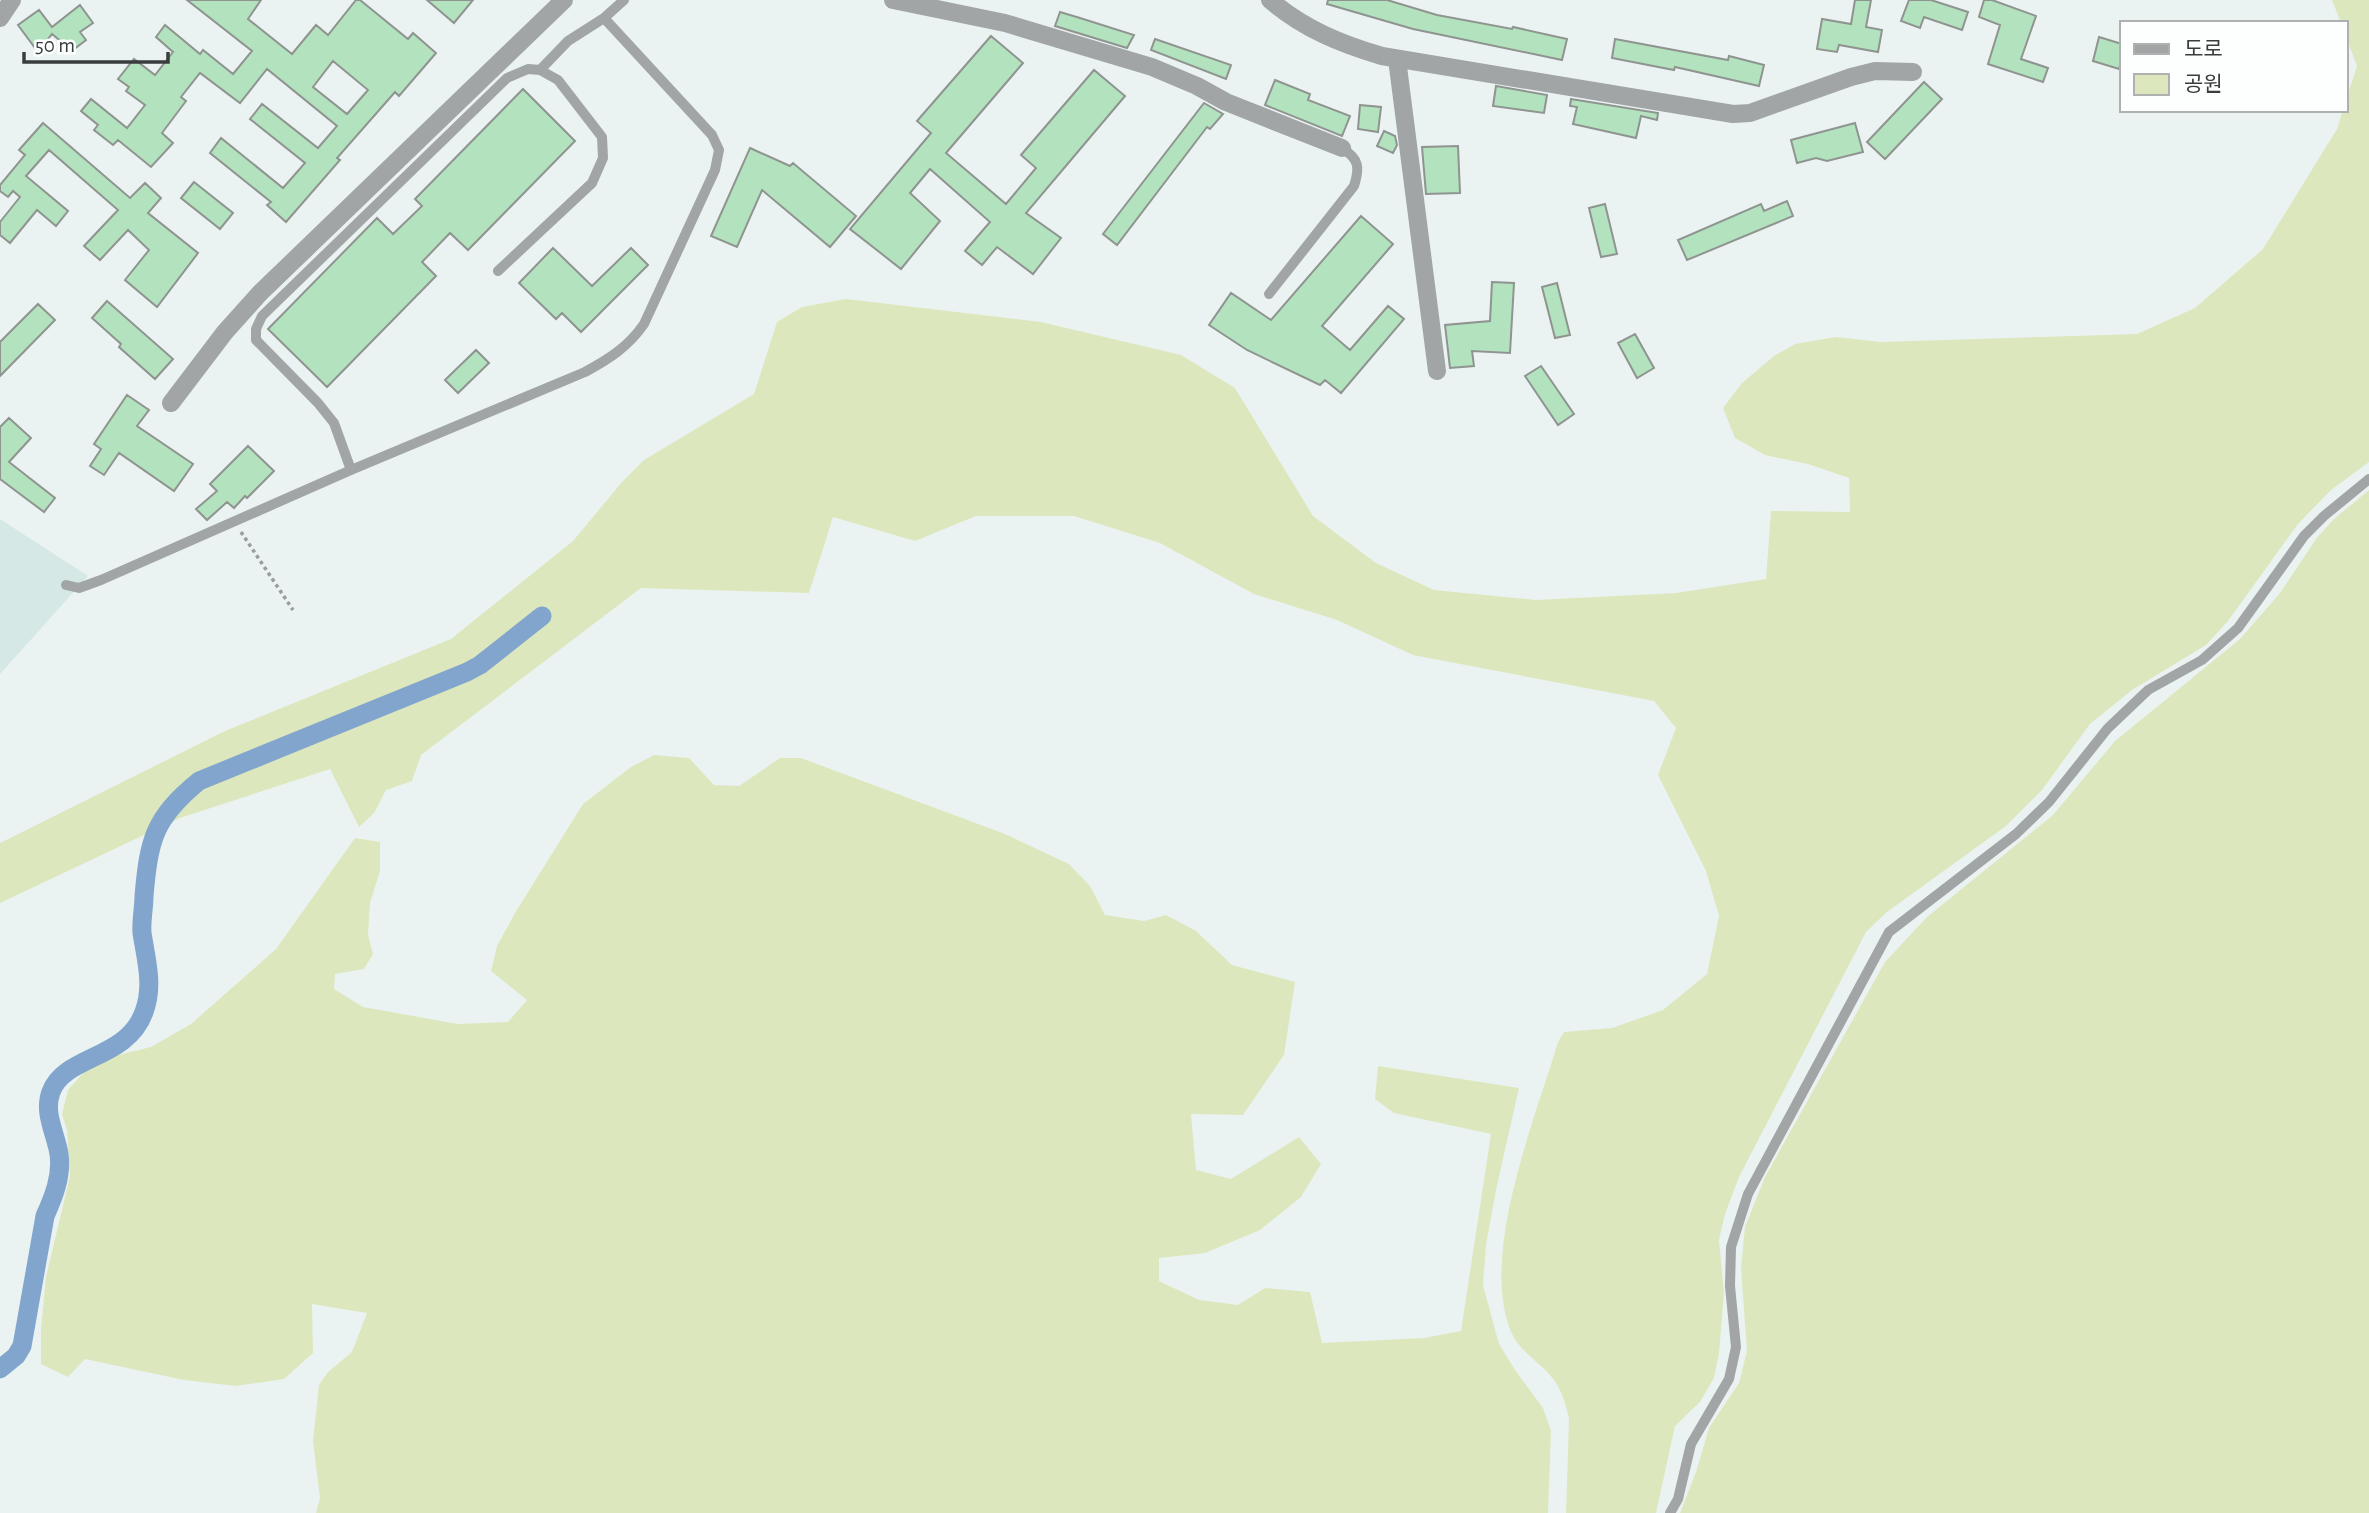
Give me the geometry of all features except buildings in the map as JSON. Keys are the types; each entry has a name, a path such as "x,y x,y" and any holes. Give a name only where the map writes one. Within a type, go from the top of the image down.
{"street":[{"path":"0,18 12,0"},
{"path":"171,403 225,332 260,293 564,0"},
{"path":"893,0 1005,23 1152,67 1226,102 1342,148"},
{"path":"1270,0 1315,32 1342,44 1397,59 1733,114 1750,113 1875,71 1913,72"},
{"path":"1397,59 1437,371"}],"lane":[{"path":"540,70 568,41 604,18 624,0"},
{"path":"66,585 79,588 101,580 351,470 585,372 614,355 635,337 644,324 715,170 719,150 712,135 604,18"},
{"path":"351,470 334,423 256,340 256,329 262,316 507,78 528,69 540,70 558,79 602,137 603,158 593,183 498,271"},
{"path":"1269,294 1354,186 1359,172 1353,156 1342,148"},
{"path":"1670,1513 1678,1499 1691,1444 1729,1378 1737,1347 1730,1286 1731,1247 1748,1194 1889,932 2016,834 2049,802 2108,728 2148,690 2202,660 2238,628 2304,536 2369,479"}],"path":[{"path":"234,522 293,610"}],"shaded area":[{"path":"0,519 88,576 0,674"}],"green space":[{"path":"2332,0 2369,0 2369,462 2331,490 2298,524 2228,621 2206,645 2132,690 2090,724 2042,790 2006,826 1887,912 1866,932 1739,1177 1725,1214 1719,1240 1724,1293 1714,1378 1700,1402 1675,1426 1656,1513 1566,1513 1567,1409 1554,1380 1519,1345 1511,1332 1503,1300 1502,1265 1514,1187 1558,1042 1564,1032 1612,1028 1663,1010 1707,974 1719,916 1706,871 1658,775 1676,728 1654,701 1413,655 1337,620 1254,594 1160,543 1074,516 976,516 915,541 833,517 809,593 641,588 421,755 412,781 386,790 374,813 359,827 330,769 180,818 0,903 0,843 225,731 451,639 573,541 644,460 754,394 777,322 802,307 846,299 1041,322 1181,355 1235,388 1313,516 1376,563 1434,590 1536,600 1676,593 1766,579 1771,511 1850,512 1849,478 1808,464 1765,455 1735,438 1723,408 1742,383 1774,356 1795,344 1836,337 1881,342 2137,334 2195,308 2263,249 2337,129 2342,112 2348,112 2348,94 2357,66 2348,42 2348,21 2340,21"},
{"path":"2369,490 2369,1513 1680,1513 1709,1428 1739,1383 1747,1351 1741,1268 1745,1227 1765,1177 1885,962 1927,917 2053,815 2115,741 2240,639 2280,593 2316,539 2334,519"},
{"path":"654,755 689,758 714,785 739,786 780,758 801,758 1005,834 1069,864 1090,886 1105,915 1144,921 1166,915 1196,931 1232,965 1295,982 1284,1055 1243,1115 1191,1114 1196,1170 1231,1179 1299,1137 1321,1164 1301,1197 1260,1230 1205,1253 1159,1258 1159,1281 1199,1300 1238,1305 1265,1288 1310,1292 1322,1343 1424,1338 1461,1331 1491,1134 1394,1113 1375,1099 1378,1066 1519,1088 1496,1190 1486,1245 1483,1285 1499,1344 1543,1408 1551,1431 1548,1513 316,1513 320,1498 313,1441 319,1385 328,1372 352,1352 367,1313 312,1304 313,1353 284,1379 236,1386 184,1380 85,1359 68,1377 41,1364 46,1277 70,1176 67,1130 62,1114 68,1090 84,1072 106,1058 151,1047 191,1024 276,949 355,838 380,842 380,871 370,903 368,935 373,954 364,969 335,974 334,989 363,1007 458,1024 508,1022 527,1000 491,971 497,946 515,913 583,804 631,767"}],"waterway":[{"path":"0,1369 16,1356 22,1346 45,1216 58,1178 59,1154 48,1108 51,1092 58,1080 69,1071 124,1040 136,1028 147,1002 148,972 142,928 144,896 148,859 156,831 163,819 199,781 467,672 480,665 542,616"}]}
